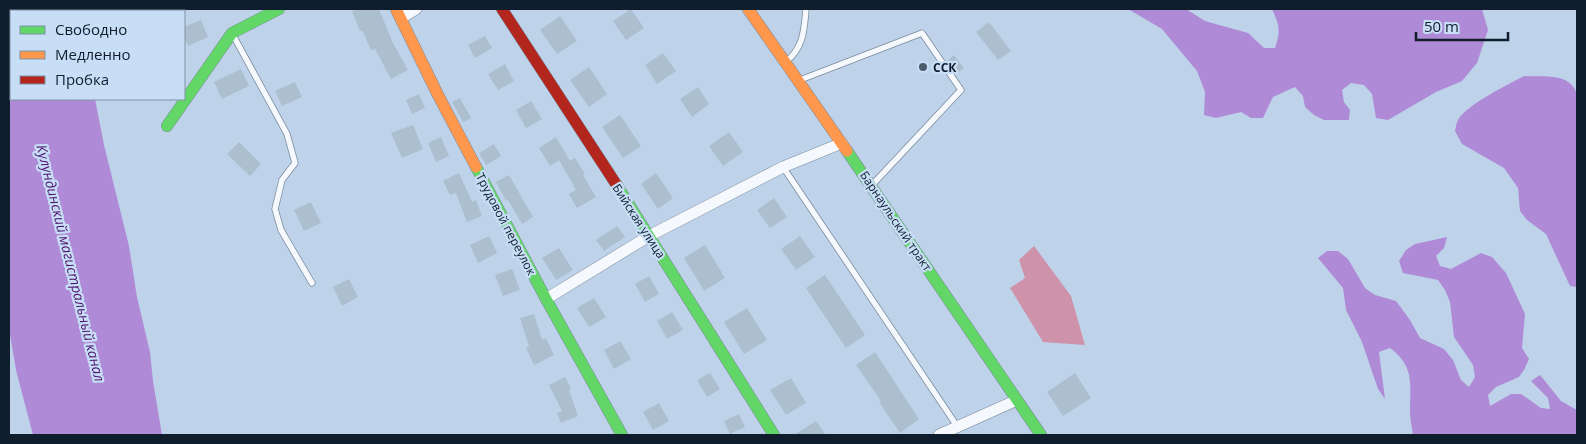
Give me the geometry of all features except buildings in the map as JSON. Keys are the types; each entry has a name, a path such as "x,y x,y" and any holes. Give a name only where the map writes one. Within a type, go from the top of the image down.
{"street":[{"path":"167,126 232,33 279,9"},
{"path":"399,13 416,9"},
{"name":"Бийская улица","path":"502,9 774,435"},
{"name":"Барнаульский тракт","path":"748,9 872,185 1041,435"},
{"name":"Трудовой переулок","path":"399,13 438,95 546,299 622,435"},
{"path":"546,299 648,236 783,167 842,143"},
{"path":"940,435 1017,400"}],"lane":[{"path":"785,62 796,54 803,36 806,9"},
{"path":"232,33 287,134 295,162 282,180 275,209 281,230 312,283"},
{"path":"798,80 922,33 961,90 872,185"},
{"path":"783,167 957,426"}],"shaded area":[{"path":"1034,246 1071,296 1085,345 1043,342 1010,288 1025,278 1019,260"}],"water":[{"name":"Кулундинский магистральный канал","path":"9,9 75,9 10,10 10,100 95,100 104,145 129,246 137,297 150,352 162,435 33,435 16,370 9,329"},
{"path":"1128,9 1186,9 1205,21 1248,33 1264,48 1275,48 1278,37 1278,23 1272,9 1482,9 1488,30 1477,63 1462,81 1436,92 1388,120 1376,118 1372,94 1364,85 1351,83 1342,90 1344,102 1350,110 1349,120 1324,120 1314,115 1305,107 1303,96 1295,87 1273,97 1263,118 1251,118 1241,112 1216,118 1204,115 1205,92 1197,71 1162,29"},
{"path":"1524,76 1547,76 1562,79 1573,87 1577,94 1577,287 1570,286 1546,234 1527,220 1520,211 1518,188 1504,168 1462,144 1455,131 1458,120 1470,108 1488,95"},
{"path":"1447,237 1444,248 1436,256 1440,266 1451,269 1481,253 1492,257 1506,273 1525,314 1522,348 1529,359 1519,377 1496,387 1488,395 1490,406 1511,394 1521,394 1541,408 1550,409 1548,398 1531,381 1540,375 1561,401 1577,410 1577,435 1413,435 1410,415 1410,384 1407,369 1404,362 1390,348 1379,352 1385,399 1378,389 1362,342 1346,310 1343,288 1318,258 1327,251 1338,251 1348,259 1365,288 1375,295 1396,301 1420,338 1444,349 1453,360 1461,380 1469,387 1475,377 1473,365 1454,337 1450,302 1445,290 1438,280 1403,273 1399,261 1406,250 1415,244"}],"traffic: fast":[{"path":"167,126 232,33 279,9"},
{"path":"847,151 1041,435"},
{"path":"476,167 546,299 622,435"},
{"path":"616,184 774,435"}],"traffic: slow":[{"path":"396,9 476,167"},
{"path":"748,9 847,151"}],"traffic: jam":[{"path":"502,9 616,184"}],"place":[{"name":"ССК","path":"923,67"}]}
